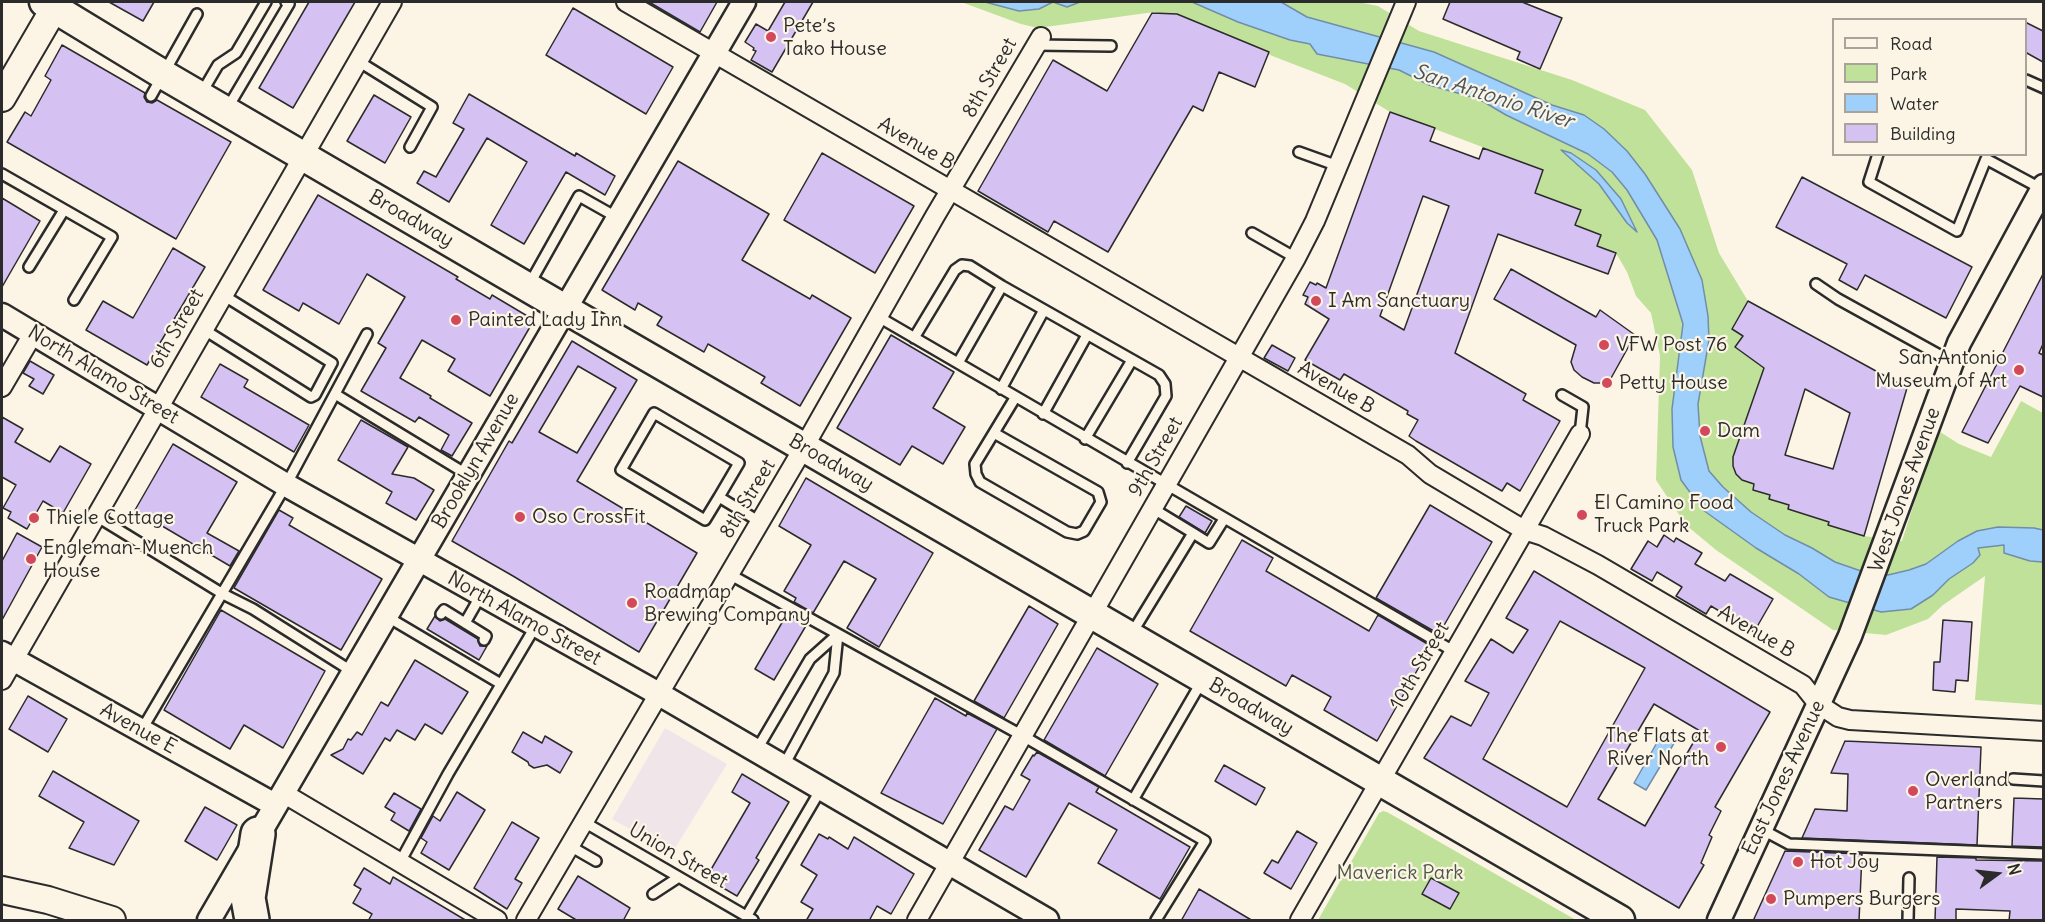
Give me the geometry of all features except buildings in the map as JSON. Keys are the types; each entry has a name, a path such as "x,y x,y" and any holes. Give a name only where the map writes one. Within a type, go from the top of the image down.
{"highway":[{"path":"252,921 248,898 258,834"}],"main road":[{"name":"Broadway","path":"52,3 157,86 200,96 1620,921"},
{"path":"2,98 52,3"},
{"path":"2,890 48,900 112,921"}],"street":[{"name":"6th Street","path":"2,680 7,656 96,516 392,2"},
{"name":"Avenue B","path":"626,2 1408,455 1430,474 1524,530 1543,536 1598,565 1803,685 1818,704 1838,717 1850,720 2043,731"},
{"name":"Brooklyn Avenue","path":"209,921 744,2"},
{"name":"9th Street","path":"917,921 1296,258 1315,221 1406,2"},
{"name":"8th Street","path":"526,921 804,447 877,316 1038,41"},
{"name":"West Jones Avenue","path":"1850,636 1959,343 2043,188"},
{"name":"North Alamo Street","path":"2,315 286,485 659,694 1047,921"},
{"path":"2,387 33,334"},
{"name":"10th Street","path":"1300,921 1580,434"},
{"name":"East Jones Avenue","path":"1719,921 1850,636"},
{"name":"Avenue E","path":"7,656 141,731 279,799 399,864 497,921"}],"lane":[{"path":"200,96 218,66 236,53 266,2"},
{"path":"226,111 290,4 286,2"},
{"path":"157,86 197,14"},
{"path":"1038,41 1111,46"},
{"path":"358,61 432,107 410,147"},
{"path":"2027,81 2043,88"},
{"path":"1299,152 1338,166"},
{"path":"1877,156 1869,183 1957,231 1986,159 2043,188"},
{"path":"2,174 112,237 74,300"},
{"path":"527,287 579,196 618,218"},
{"path":"29,267 64,210"},
{"path":"1252,233 1296,258"},
{"path":"914,338 955,270 962,265 970,266 1159,375 1165,384 1166,396 1127,463"},
{"path":"1816,284 1838,299 1952,362"},
{"path":"958,363 1002,286"},
{"path":"203,329 311,397 321,385 332,363 223,295"},
{"path":"1001,389 1044,310"},
{"path":"877,316 1085,439 1455,652"},
{"path":"141,731 286,485 367,334"},
{"path":"1043,414 1087,335"},
{"path":"1085,439 1132,360"},
{"path":"335,394 468,475"},
{"path":"1562,394 1583,407 1580,434"},
{"path":"994,433 1098,492 1101,502 1084,531 1077,534 1067,532 980,482 975,464 1015,398"},
{"path":"654,413 739,463 719,497 705,520 621,470 654,413"},
{"path":"719,497 760,522"},
{"path":"1152,507 1209,543 1224,519"},
{"path":"96,516 223,594 253,609 353,672"},
{"path":"1130,636 1193,533"},
{"path":"729,574 1023,736 1204,841 1156,921"},
{"path":"465,623 481,595"},
{"path":"441,614 444,609 453,619 465,623 473,631 486,636 484,640"},
{"path":"386,616 501,684"},
{"path":"399,864 448,774 536,626"},
{"path":"425,640 431,631"},
{"path":"756,751 810,659 838,634"},
{"path":"783,767 834,673 838,634"},
{"path":"436,646 441,637"},
{"path":"457,659 462,650"},
{"path":"468,666 473,656"},
{"path":"1133,800 1203,679"},
{"path":"2013,779 2043,781"},
{"path":"750,919 821,789"},
{"name":"Union Street","path":"584,822 750,919"},
{"path":"1761,829 1789,844 2043,854"},
{"path":"570,846 596,861"},
{"path":"653,894 679,877"},
{"path":"1908,921 1909,878"}],"shaded area":[{"path":"665,728 727,764 672,853 612,819"}],"green space":[{"path":"961,2 1358,2 1378,6 1419,31 1572,80 1645,110 1692,170 1719,253 1748,301 1732,329 1743,336 1735,347 1764,368 1733,457 1736,474 1742,480 1754,484 1753,490 1770,495 1770,499 1789,505 1788,509 1829,522 1828,525 1864,536 1902,541 1937,430 1959,444 1991,457 2021,401 2043,413 2043,705 1975,700 1985,576 1943,605 1928,619 1886,635 1833,630 1716,550 1686,525 1656,480 1660,356 1651,313 1636,296 1627,272 1616,253 1597,246 1601,235 1575,225 1581,210 1535,193 1543,170 1390,112 1345,84 1181,17 1154,12 1038,28"},
{"name":"Maverick Park","path":"1383,811 1576,920 1318,920 1379,813"}],"water":[{"path":"985,2 1053,2 1039,9 1019,11"},
{"path":"1053,2 1080,2 1067,7"},
{"name":"San Antonio River","path":"1192,2 1281,2 1307,17 1434,52 1552,105 1584,115 1604,129 1627,151 1645,174 1680,229 1702,280 1709,340 1698,404 1700,436 1709,471 1723,487 1751,512 1785,535 1835,562 1861,571 1888,575 1909,570 1926,564 1958,541 1977,531 1998,527 2043,530 2043,562 2030,561 2004,553 2004,545 1978,548 1980,555 1973,563 1949,579 1933,595 1911,609 1881,612 1829,597 1799,574 1756,548 1703,510 1681,480 1673,447 1672,409 1683,324 1657,240 1627,190 1612,172 1588,154 1506,115 1479,99 1429,85 1399,70 1317,54 1310,44 1290,40 1238,22"},
{"path":"1561,150 1571,153 1596,170 1621,199 1637,232 1627,223 1599,184"},
{"path":"1663,732 1676,740 1646,790 1634,783"}],"place":[{"name":"Pete’s Tako House","path":"771,37"},
{"name":"I Am Sanctuary","path":"1316,301"},
{"name":"Painted Lady Inn","path":"456,320"},
{"name":"VFW Post 76","path":"1604,345"},
{"name":"San Antonio Museum of Art","path":"2019,370"},
{"name":"Petty House","path":"1607,383"},
{"name":"Dam","path":"1705,431"},
{"name":"El Camino Food Truck Park","path":"1582,515"},
{"name":"Oso CrossFit","path":"520,517"},
{"name":"Thiele Cottage","path":"34,518"},
{"name":"Engleman-Muench House","path":"31,559"},
{"name":"Roadmap Brewing Company","path":"632,603"},
{"name":"The Flats at River North","path":"1721,747"},
{"name":"Overland Partners","path":"1913,791"},
{"name":"Hot Joy","path":"1798,862"},
{"name":"Pumpers Burgers","path":"1771,899"}]}
